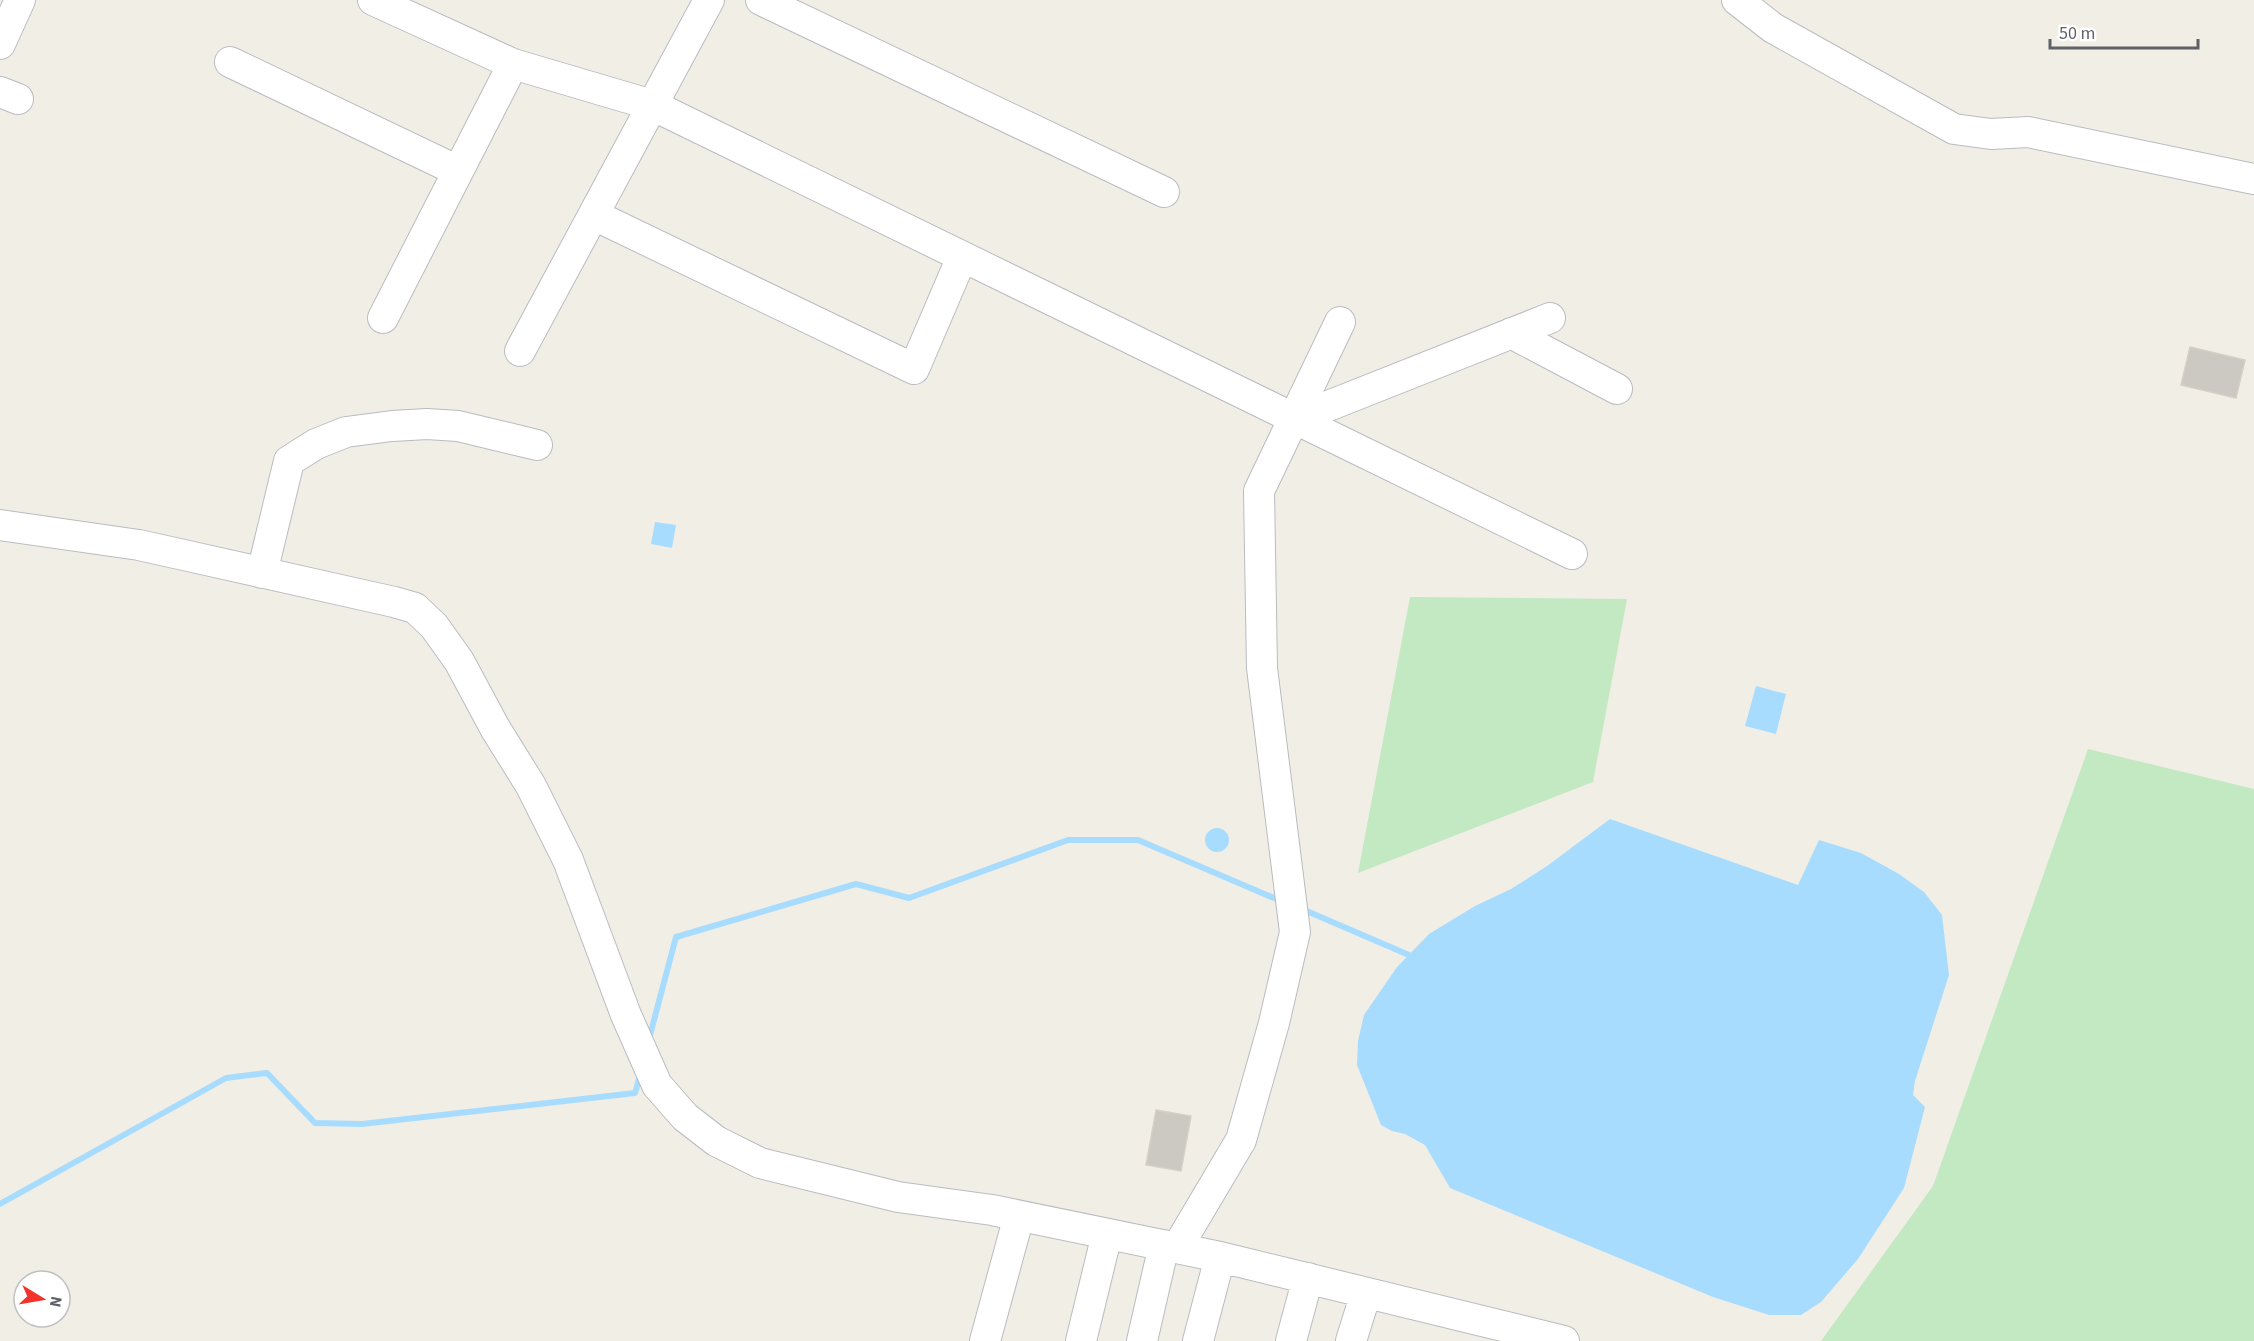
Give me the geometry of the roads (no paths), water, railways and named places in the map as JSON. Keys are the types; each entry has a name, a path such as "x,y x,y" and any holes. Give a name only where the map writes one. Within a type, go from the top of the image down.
{"street":[{"path":"0,44 20,0"},
{"path":"373,0 513,64 652,105 1293,420 1572,554"},
{"path":"520,351 710,0"},
{"path":"761,0 1164,192"},
{"path":"1737,0 1773,28 1954,129 1990,134 2028,132 2254,179"},
{"path":"230,62 458,171"},
{"path":"383,318 513,64"},
{"path":"594,215 914,369 962,257"},
{"path":"1293,420 1550,318"},
{"path":"1142,1341 1171,1247 1241,1140 1274,1023 1294,932 1262,668 1259,492 1340,322"},
{"path":"1511,333 1617,389"},
{"path":"262,573 289,461 316,444 346,432 426,424 458,426 537,444"},
{"path":"0,525 139,545 415,608 434,626 459,661 495,728 531,786 568,860 626,1015 657,1084 685,1117 716,1141 760,1163 898,1197 1019,1216 1220,1257 1564,1341"},
{"path":"984,1341 1019,1216"},
{"path":"1081,1341 1107,1234"},
{"path":"1198,1341 1220,1257"},
{"path":"1291,1341 1308,1278"},
{"path":"1351,1341 1366,1293"}],"water":[{"path":"655,522 676,525 672,548 651,544"},
{"path":"1756,686 1786,694 1776,734 1745,726"},
{"path":"1610,819 1798,885 1819,840 1861,853 1899,874 1924,892 1942,915 1949,975 1915,1081 1913,1095 1925,1107 1904,1188 1858,1259 1821,1302 1801,1315 1769,1315 1713,1297 1450,1188 1425,1145 1381,1125 1357,1065 1358,1041 1364,1015 1397,967 1429,934 1475,906 1511,889 1547,866"},
{"path":"1217,828 1222,829 1228,835 1228,845 1222,851 1217,852 1212,851 1206,845 1205,840 1206,835 1212,829"}],"waterway":[{"path":"649,1039 676,937 856,884 909,898 1068,840 1138,840 1281,901"},
{"path":"1302,909 1409,955"},
{"path":"0,1204 226,1078 267,1073 315,1123 362,1124 635,1093 641,1072"}]}
